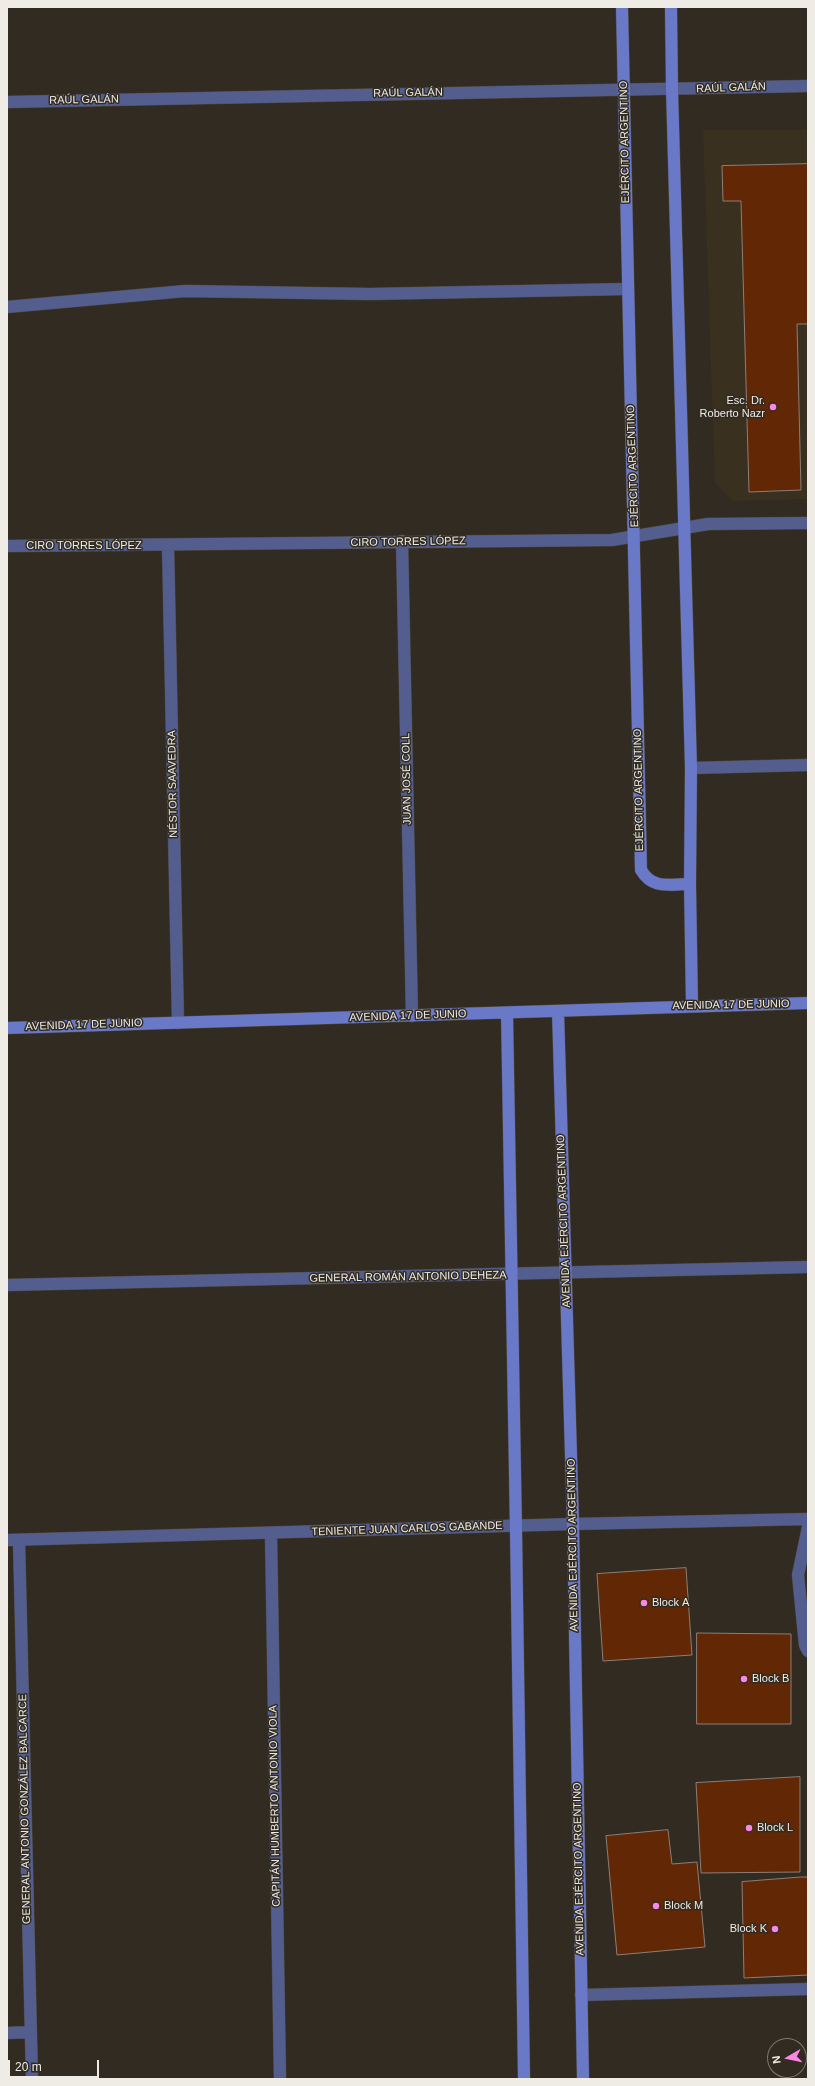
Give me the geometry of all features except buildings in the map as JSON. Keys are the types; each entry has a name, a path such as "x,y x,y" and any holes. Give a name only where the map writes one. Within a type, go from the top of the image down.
{"street":[{"name":"EJÉRCITO ARGENTINO","path":"622,7 627,289 635,536 641,870 647,880 656,885 690,884"},
{"path":"671,7 691,768 690,884 692,1006"},
{"name":"RAÚL GALÁN","path":"7,102 624,88 672,90 808,86"},
{"path":"7,307 185,291 370,294 627,289"},
{"name":"CIRO TORRES LÓPEZ","path":"7,546 612,540 708,524 808,522"},
{"name":"JUAN JOSÉ COLL","path":"402,541 412,1016"},
{"name":"NÉSTOR SAAVEDRA","path":"168,545 178,1023"},
{"path":"691,768 808,765"},
{"name":"AVENIDA 17 DE JUNIO","path":"7,1028 808,1003"},
{"name":"AVENIDA EJÉRCITO ARGENTINO","path":"558,1011 565,1274 574,1524 583,2079"},
{"path":"507,1013 513,1275 515,1526 524,2079"},
{"name":"GENERAL ROMÁN ANTONIO DEHEZA","path":"7,1286 565,1274 808,1267"},
{"name":"TENIENTE JUAN CARLOS GABANDE","path":"13,1540 808,1519"},
{"path":"808,1527 798,1575 805,1645 808,1651"},
{"name":"CAPITÁN HUMBERTO ANTONIO VIOLA","path":"270,1533 280,2079"},
{"name":"GENERAL ANTONIO GONZÁLEZ BALCARCE","path":"13,1540 32,2079"},
{"path":"582,1995 808,1988"},
{"path":"7,2033 31,2032"}],"shaded area":[{"path":"703,130 808,130 808,499 733,501 715,483"}],"place":[{"name":"Esc. Dr. Roberto Nazr","path":"773,407"},
{"name":"Block A","path":"644,1603"},
{"name":"Block B","path":"744,1679"},
{"name":"Block L","path":"749,1828"},
{"name":"Block M","path":"656,1906"},
{"name":"Block K","path":"775,1929"}]}
